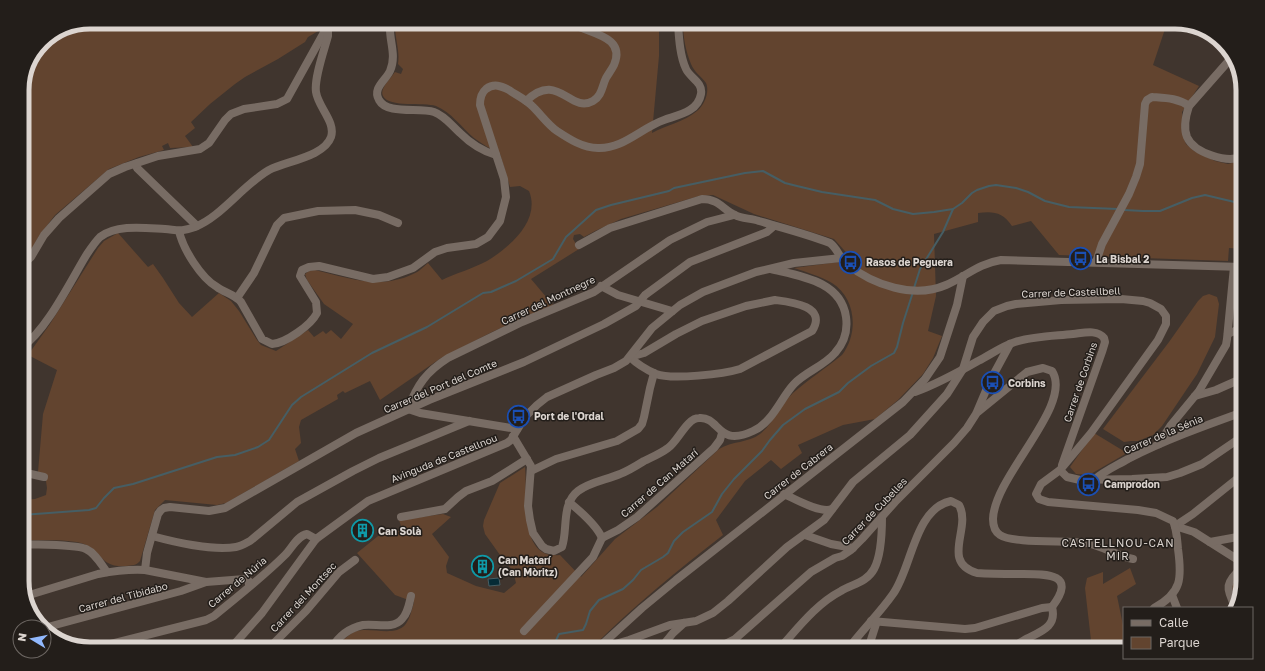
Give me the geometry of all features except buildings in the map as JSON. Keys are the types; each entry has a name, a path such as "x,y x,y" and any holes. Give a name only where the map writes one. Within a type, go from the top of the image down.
{"street":[{"path":"29,259 50,227 109,174 164,154 200,150 208,143 222,124 232,114 244,109 277,104 287,99 326,29"},
{"path":"29,341 41,328 87,254 102,236 122,229 152,228 172,229 179,231 197,226 209,219 260,175 276,167 313,153 322,148 330,140 332,136 332,126 317,98 315,89 328,36 328,29"},
{"path":"390,29 394,57 390,72 378,90 379,100 384,106 394,109 425,110 438,114 447,120 470,142 496,156"},
{"path":"526,101 536,93 547,89 557,91 582,104 592,102 600,95 606,79 614,65 616,56 615,47 607,38 585,29"},
{"path":"179,231 180,237 201,273 216,287 237,298 262,339 268,342 276,343 291,336 306,326 317,313 316,302 300,276 304,268 319,266 373,279 388,277 413,268 435,252 480,243 488,237 500,221 505,206 506,197 504,179 480,105 482,94 491,86 504,88 526,101 556,131 583,146 598,148 615,146 650,126 686,113 693,108 698,102 701,90 700,86 688,73 684,65 678,29"},
{"path":"1229,61 1189,106 1186,116 1186,130 1187,136 1194,146 1203,152 1225,158 1236,158"},
{"path":"1096,262 1102,244 1129,194 1136,177 1140,164 1144,109 1147,100 1152,97 1170,98 1184,102 1189,106"},
{"path":"135,164 137,168 197,226"},
{"path":"579,245 610,228 702,199 713,200 734,215 758,220 830,243 836,248 841,258 847,264 869,278 899,290 917,291 947,285 979,266 1001,260 1234,267 1226,345 1195,396 1171,425 1159,444"},
{"path":"237,298 254,273 277,225 284,218 318,211 355,210 380,215 398,223"},
{"name":"Carrer del Montnegre","path":"408,409 415,391 425,376 437,365 448,358 522,322 594,292 670,240 708,222 734,215"},
{"name":"Carrer del Port del Comte","path":"145,570 147,553 158,514 164,508 170,507 210,511 225,508 356,433 408,409 524,362 581,336 630,311 645,295 695,259 767,232 774,226"},
{"name":"Avinguda de Castellnou","path":"236,642 262,613 316,540 368,501 507,443 525,417 537,404 547,397 596,374 614,368 630,357 652,328 672,311 703,292 756,272 794,263 841,258"},
{"path":"408,409 420,413 469,421 515,433 518,447 531,466 528,495 530,520 533,533 542,546 546,549 554,551 562,547 565,536 566,517 569,502 577,492 587,486 621,474 666,450 676,441 689,423 697,418 709,420 722,433 728,436 737,436 754,431 762,426 771,416 786,392 795,382 833,355 840,346 845,338 847,321 846,311 836,294 823,284 770,269"},
{"name":"Carrer de Cabrera","path":"606,642 655,597 784,494 891,412 912,393 925,379 940,357 957,305 963,276"},
{"path":"601,286 618,295 672,311"},
{"name":"Carrer de Castellbell","path":"963,369 973,337 978,328 994,311 1007,306 1061,300 1121,299 1150,303 1164,312 1166,324 1158,340 1090,434 1060,470 1038,487 1036,494 1039,499 1048,502 1131,509 1156,513 1173,522 1175,526"},
{"path":"775,300 796,303 813,312 816,316 817,321 812,331 740,369 733,371 691,376 658,375 630,357 644,353 702,321 760,302 775,300"},
{"path":"1228,334 1236,330"},
{"name":"Carrer de Corbins","path":"912,393 931,386 996,350 1010,344 1033,338 1089,332 1099,334 1104,338 1105,342 1101,356 1060,470"},
{"name":"Carrer de Cubelles","path":"730,642 736,639 811,572 835,558 842,556 853,548 954,443 967,428 976,414 992,376 1010,344"},
{"path":"976,414 1027,372 1043,368 1052,371 1056,379 1056,387 1047,416 1002,488 995,505 993,515 994,528 996,532 1004,537 1027,540 1088,543 1126,558 1133,559"},
{"path":"622,642 670,625 696,621 719,609 787,547 824,520 853,482 894,449 920,425 947,394 963,369"},
{"path":"531,471 556,459 617,440 638,429 642,424 644,417 654,373"},
{"path":"1195,396 1216,390 1236,381"},
{"name":"Carrer de la Sénia","path":"1094,480 1106,471 1159,444 1236,415"},
{"path":"152,536 164,540 211,547 235,547 243,545 250,541 297,502 360,467 469,421"},
{"name":"Carrer de Can Matarí","path":"602,538 618,530 642,512 714,448 720,440 722,433"},
{"path":"1060,470 1068,477 1073,479 1094,480 1152,478 1180,473 1202,464 1236,441"},
{"path":"401,517 445,509 466,491 492,481 527,459"},
{"path":"29,473 44,476"},
{"path":"1175,526 1204,506 1236,480"},
{"path":"784,494 812,507 825,510 832,509"},
{"path":"854,642 874,621 894,594 925,522 942,504 951,501 959,505 962,513 959,554 963,566 977,573 1043,574 1056,578 1060,581 1062,591 1052,606 975,628 965,629 874,621"},
{"path":"524,631 593,558 602,538 600,533 579,510 569,502"},
{"path":"786,642 818,607 837,593 865,579 874,569 878,555 882,529 882,517"},
{"path":"1175,526 1194,532 1236,559"},
{"path":"1155,607 1172,595 1178,582 1181,569 1175,526"},
{"name":"Carrer de Núria","path":"119,642 206,620 214,616 285,555 301,537 307,534 316,540"},
{"path":"804,535 832,544 853,548"},
{"path":"1210,542 1236,537"},
{"path":"29,544 86,549 98,560 107,572"},
{"name":"Carrer del Montsec","path":"275,642 306,610 339,572 355,560"},
{"path":"30,595 107,572 136,570 145,570 206,582 246,579 249,582 249,586"},
{"path":"1233,601 1229,594 1228,586 1231,578 1236,573"},
{"name":"Carrer del Tibidabo","path":"52,626 188,590 206,582"},
{"path":"1172,595 1177,607"},
{"path":"336,642 354,628 363,625 387,625 399,622 405,615 411,596"},
{"path":"1022,642 1040,633 1049,626 1054,616 1052,606"},
{"path":"870,642 874,621"},
{"path":"665,642 684,623"}],"green space":[{"path":"90,29 321,29 308,37 305,42 245,77 210,104 191,122 195,128 185,136 193,147 170,148 168,143 162,146 164,150 139,157 109,169 55,215 39,236 29,253 29,86 35,63 50,44 71,32"},
{"path":"395,29 659,29 659,56 652,133 692,115 700,109 706,98 706,83 691,64 685,44 684,29 1165,29 1153,65 1199,86 1182,112 1184,139 1186,144 1194,151 1215,161 1228,164 1236,162 1236,248 1229,248 1228,261 1059,255 1031,221 1012,226 1009,221 1001,215 988,212 978,213 978,222 934,234 936,296 928,331 942,336 933,358 923,374 898,400 875,419 843,425 798,445 802,453 781,469 771,460 745,481 716,520 723,535 639,604 598,642 341,642 357,631 389,631 400,629 408,620 414,602 395,595 357,553 383,532 388,537 402,529 399,520 443,514 451,517 432,534 449,557 446,566 447,573 476,586 504,593 516,583 513,571 485,534 483,526 484,520 500,483 525,467 526,507 531,536 537,547 546,554 560,555 581,577 615,539 657,507 719,449 724,446 750,439 760,434 765,430 793,393 842,355 851,337 853,327 850,307 846,297 840,289 832,283 818,276 794,268 853,260 834,239 754,214 713,195 699,196 621,219 584,237 580,234 574,235 573,239 579,249 531,279 553,305 492,332 441,358 380,400 370,381 345,393 343,391 337,395 338,399 301,420 299,427 301,443 295,449 299,461 226,503 217,505 165,500 155,510 140,561 137,564 117,566 110,564 93,549 81,543 29,540 29,499 46,495 47,488 45,474 38,472 43,414 57,370 29,356 29,354 104,241 118,233 148,267 153,264 179,303 192,317 219,293 231,301 261,345 276,351 308,330 314,337 323,331 326,334 331,330 341,339 353,324 324,304 307,280 305,274 309,271 315,270 352,279 376,282 401,279 419,271 428,263 442,280 487,261 496,255 521,232 531,212 532,202 529,191 520,186 510,187 500,154 474,138 451,116 436,106 392,102 383,96 382,93 388,80 395,72 401,74 403,69 398,64"},
{"path":"1209,294 1217,297 1219,304 1215,337 1197,374 1162,426 1153,435 1138,441 1124,442 1103,429 1198,301 1203,296"},
{"path":"1094,433 1127,453 1089,475 1076,474 1070,467"},
{"path":"1130,568 1136,584 1117,596 1123,625 1123,642 1091,642 1085,588 1087,578 1103,572 1103,584"},
{"path":"1236,581 1235,594 1232,589 1232,585"}],"water":[{"path":"499,578 500,585 489,586 488,579"}],"waterway":[{"path":"29,514 89,510 96,508 114,488 133,484 217,457 235,455 258,447 269,440 292,405 301,397 372,353 427,327 483,293 491,292 516,281 553,259 566,237 596,210 611,205 669,191 674,188 745,173 763,171 785,183 822,192 875,200 893,209 913,214 953,209 977,190 996,185 1016,188 1028,192 1045,201 1069,207 1118,209"},
{"path":"1124,210 1160,211 1192,198 1205,195 1236,202"},
{"path":"914,288 920,269 943,232 953,209"},
{"path":"555,642 559,634 583,630 590,611 599,600 623,589 641,570 668,553 674,541 683,532 712,512 722,494 734,479 762,451 783,425 805,409 839,392 848,383 871,366 894,353 913,292"}],"place":[{"name":"La Bisbal 2","path":"1081,259"},
{"name":"Rasos de Peguera","path":"851,262"},
{"name":"Corbins","path":"992,383"},
{"name":"Port de l'Ordal","path":"518,416"},
{"name":"Camprodon","path":"1089,484"},
{"name":"Can Solà","path":"363,531"},
{"name":"Can Matarí (Can Mòritz)","path":"482,566"}],"district":[{"name":"CASTELLNOU-CAN MIR","path":"1118,549"}]}
